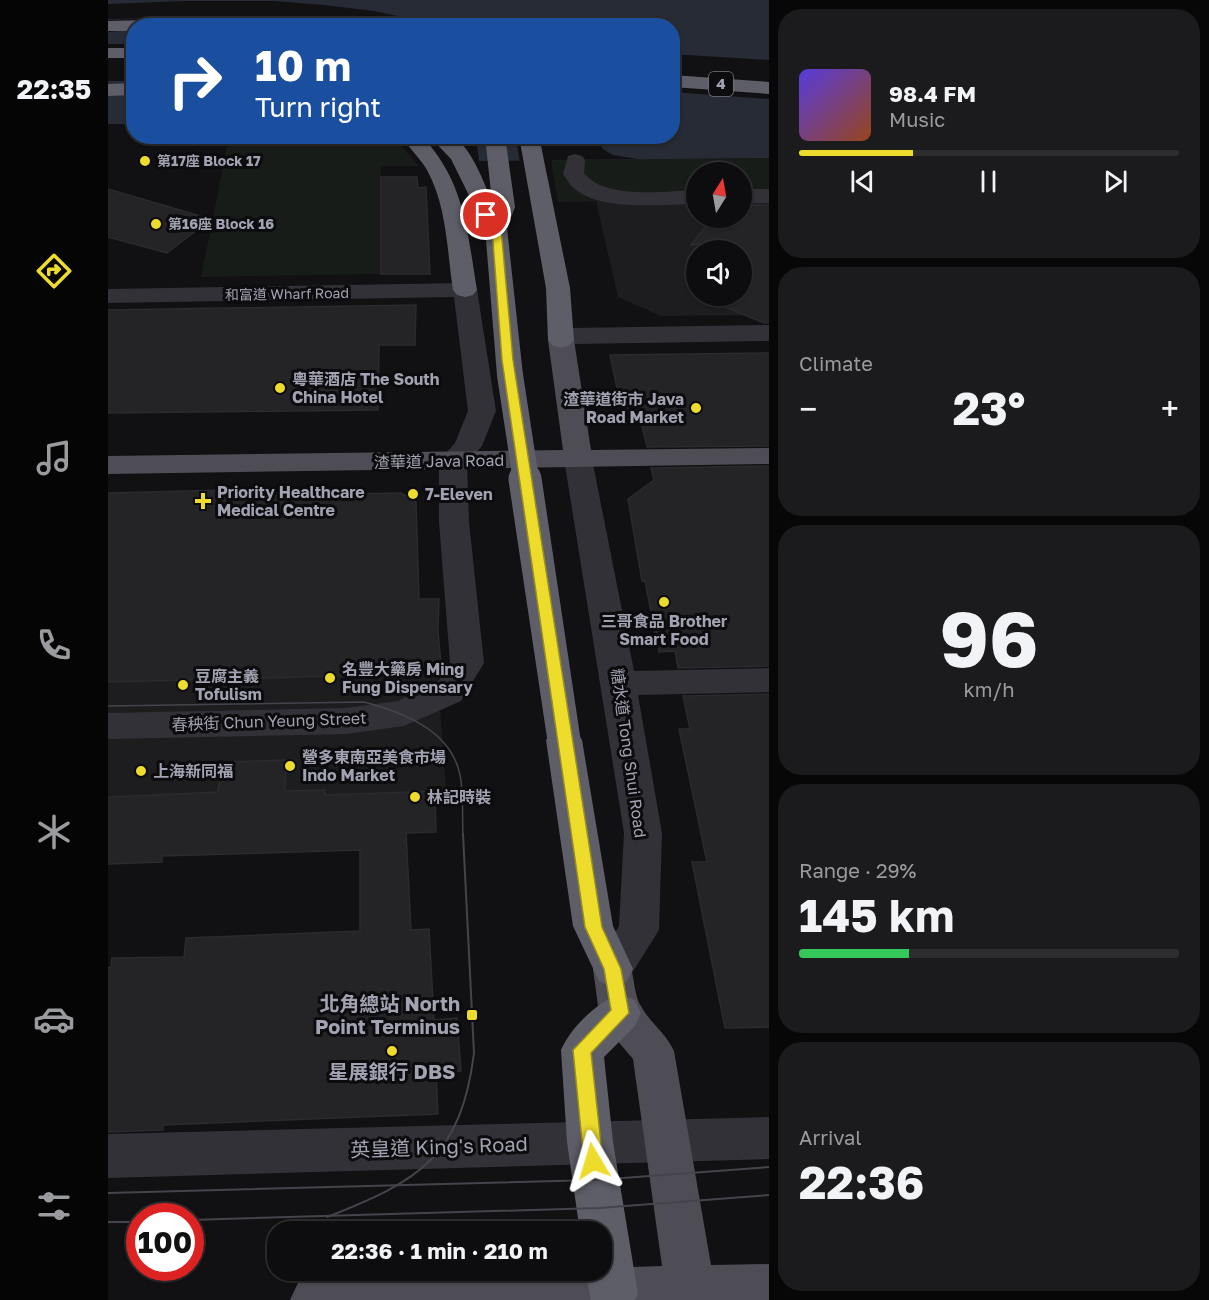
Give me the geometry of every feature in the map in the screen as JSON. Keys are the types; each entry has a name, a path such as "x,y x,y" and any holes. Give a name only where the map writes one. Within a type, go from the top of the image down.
{"highway":[{"path":"108,26 126,26"},
{"path":"108,53 126,53"},
{"path":"108,71 126,71"},
{"name":"4","path":"680,82 769,88"},
{"path":"108,90 126,89"},
{"path":"418,144 434,162 447,186 465,290"},
{"path":"447,144 465,163 474,179 486,215 496,228"},
{"path":"496,144 504,207 496,228 507,360 594,927 613,969"},
{"path":"531,144 558,288 561,340"},
{"path":"613,1294 590,1142 582,1050 620,1013"}],"main road":[{"name":"糖水道 Tong Shui Road","path":"561,340 578,459"},
{"name":"渣華道 Java Road","path":"108,465 769,456"},
{"path":"613,969 620,1013 653,1051 669,1141 690,1291"},
{"path":"315,1300 613,1294 769,1288"}],"street":[{"path":"575,160 574,170 578,179 587,187 602,194 623,197 686,197"},
{"path":"752,196 769,196"},
{"path":"453,461 468,446 482,411 465,290"},
{"name":"和富道 Wharf Road","path":"108,296 465,290"},
{"path":"561,340 572,336 769,333"},
{"name":"糖水道 Tong Shui Road","path":"578,459 619,683 643,833 639,930 613,969"},
{"name":"春秧街 Chun Yeung Street","path":"108,726 346,721 404,713 449,692 467,663 459,594 453,461"},
{"path":"619,683 769,680"},
{"name":"英皇道 King's Road","path":"108,1156 769,1138"}],"shaded area":[{"path":"108,0 769,0 769,158 479,161 477,144 680,144 680,18 126,18 126,124 108,124"},
{"path":"228,144 399,144 419,166 381,166 381,274 201,277"},
{"path":"769,158 769,199 752,200 752,162 686,162 686,200 558,202 551,160"},
{"path":"769,199 769,315 661,316 618,297 596,201 686,200 686,228 752,228 752,200"},
{"path":"434,625 446,790 108,804 108,637"}],"pier":[{"path":"274,1 374,11 406,18 255,16 108,19 108,4"},
{"path":"182,17 264,18 157,18"},
{"path":"126,19 126,31 108,32 108,20"},
{"path":"108,44 126,44 126,81 108,81"},
{"path":"680,54 769,60 769,99 680,93"},
{"path":"517,144 600,144 613,155 637,159 552,160 552,163 520,164"}],"building":[{"path":"381,177 417,177 418,188 426,187 430,274 381,274"},
{"name":"第16座 Block 16","path":"108,189 211,219 167,253 108,237"},
{"path":"752,205 769,205 769,323 723,306 752,306 752,240 695,240 705,228 752,228"},
{"path":"416,305 415,345 379,345 378,410 108,413 108,310"},
{"path":"769,353 769,446 647,447 641,421 624,421 610,355"},
{"path":"769,466 769,666 678,668 675,651 659,652 645,581 642,581 628,499 654,480 651,468"},
{"path":"299,488 298,495 401,493 416,502 419,599 439,599 438,631 441,664 414,664 414,674 108,682 108,493"},
{"path":"769,694 769,1027 725,1028 692,862 707,862 679,729 690,729 683,696"},
{"path":"286,760 285,791 325,790 325,795 435,791 436,832 406,833 411,930 429,929 434,1020 457,1018 461,1071 436,1073 438,1114 163,1125 163,1130 108,1132 108,968 111,967 112,958 184,957 186,938 360,931 360,850 162,856 162,862 108,864 108,797 218,792 222,762"}],"tram line":[{"path":"108,706 364,702 394,711 423,725 436,735 455,759 461,782 463,836"},
{"path":"397,1185 411,1177 430,1160 446,1141 458,1117 468,1088 474,1053 463,834"},
{"path":"397,1185 596,1180 769,1167"},
{"path":"108,1193 397,1185"},
{"path":"330,1216 397,1185"},
{"path":"330,1216 599,1208 769,1195"},
{"path":"204,1220 330,1216"},
{"path":"108,1222 126,1222"}],"place":[{"name":"第17座 Block 17","path":"145,161"},
{"name":"第16座 Block 16","path":"156,224"},
{"name":"粵華酒店 The South China Hotel","path":"280,388"},
{"name":"渣華道街市 Java Road Market","path":"696,408"},
{"name":"7-Eleven","path":"413,494"},
{"name":"Priority Healthcare Medical Centre","path":"203,501"},
{"name":"三哥食品 Brother Smart Food","path":"664,602"},
{"name":"名豐大藥房 Ming Fung Dispensary","path":"330,678"},
{"name":"豆腐主義 Tofulism","path":"183,685"},
{"name":"營多東南亞美食市場 Indo Market","path":"290,766"},
{"name":"上海新同福","path":"141,771"},
{"name":"林記時裝","path":"415,797"},
{"name":"北角總站 North Point Terminus","path":"472,1015"},
{"name":"星展銀行 DBS","path":"392,1051"}],"route":[{"path":"486,215 496,228 507,360 594,927 613,969 620,1013 582,1050 593,1161"}]}
